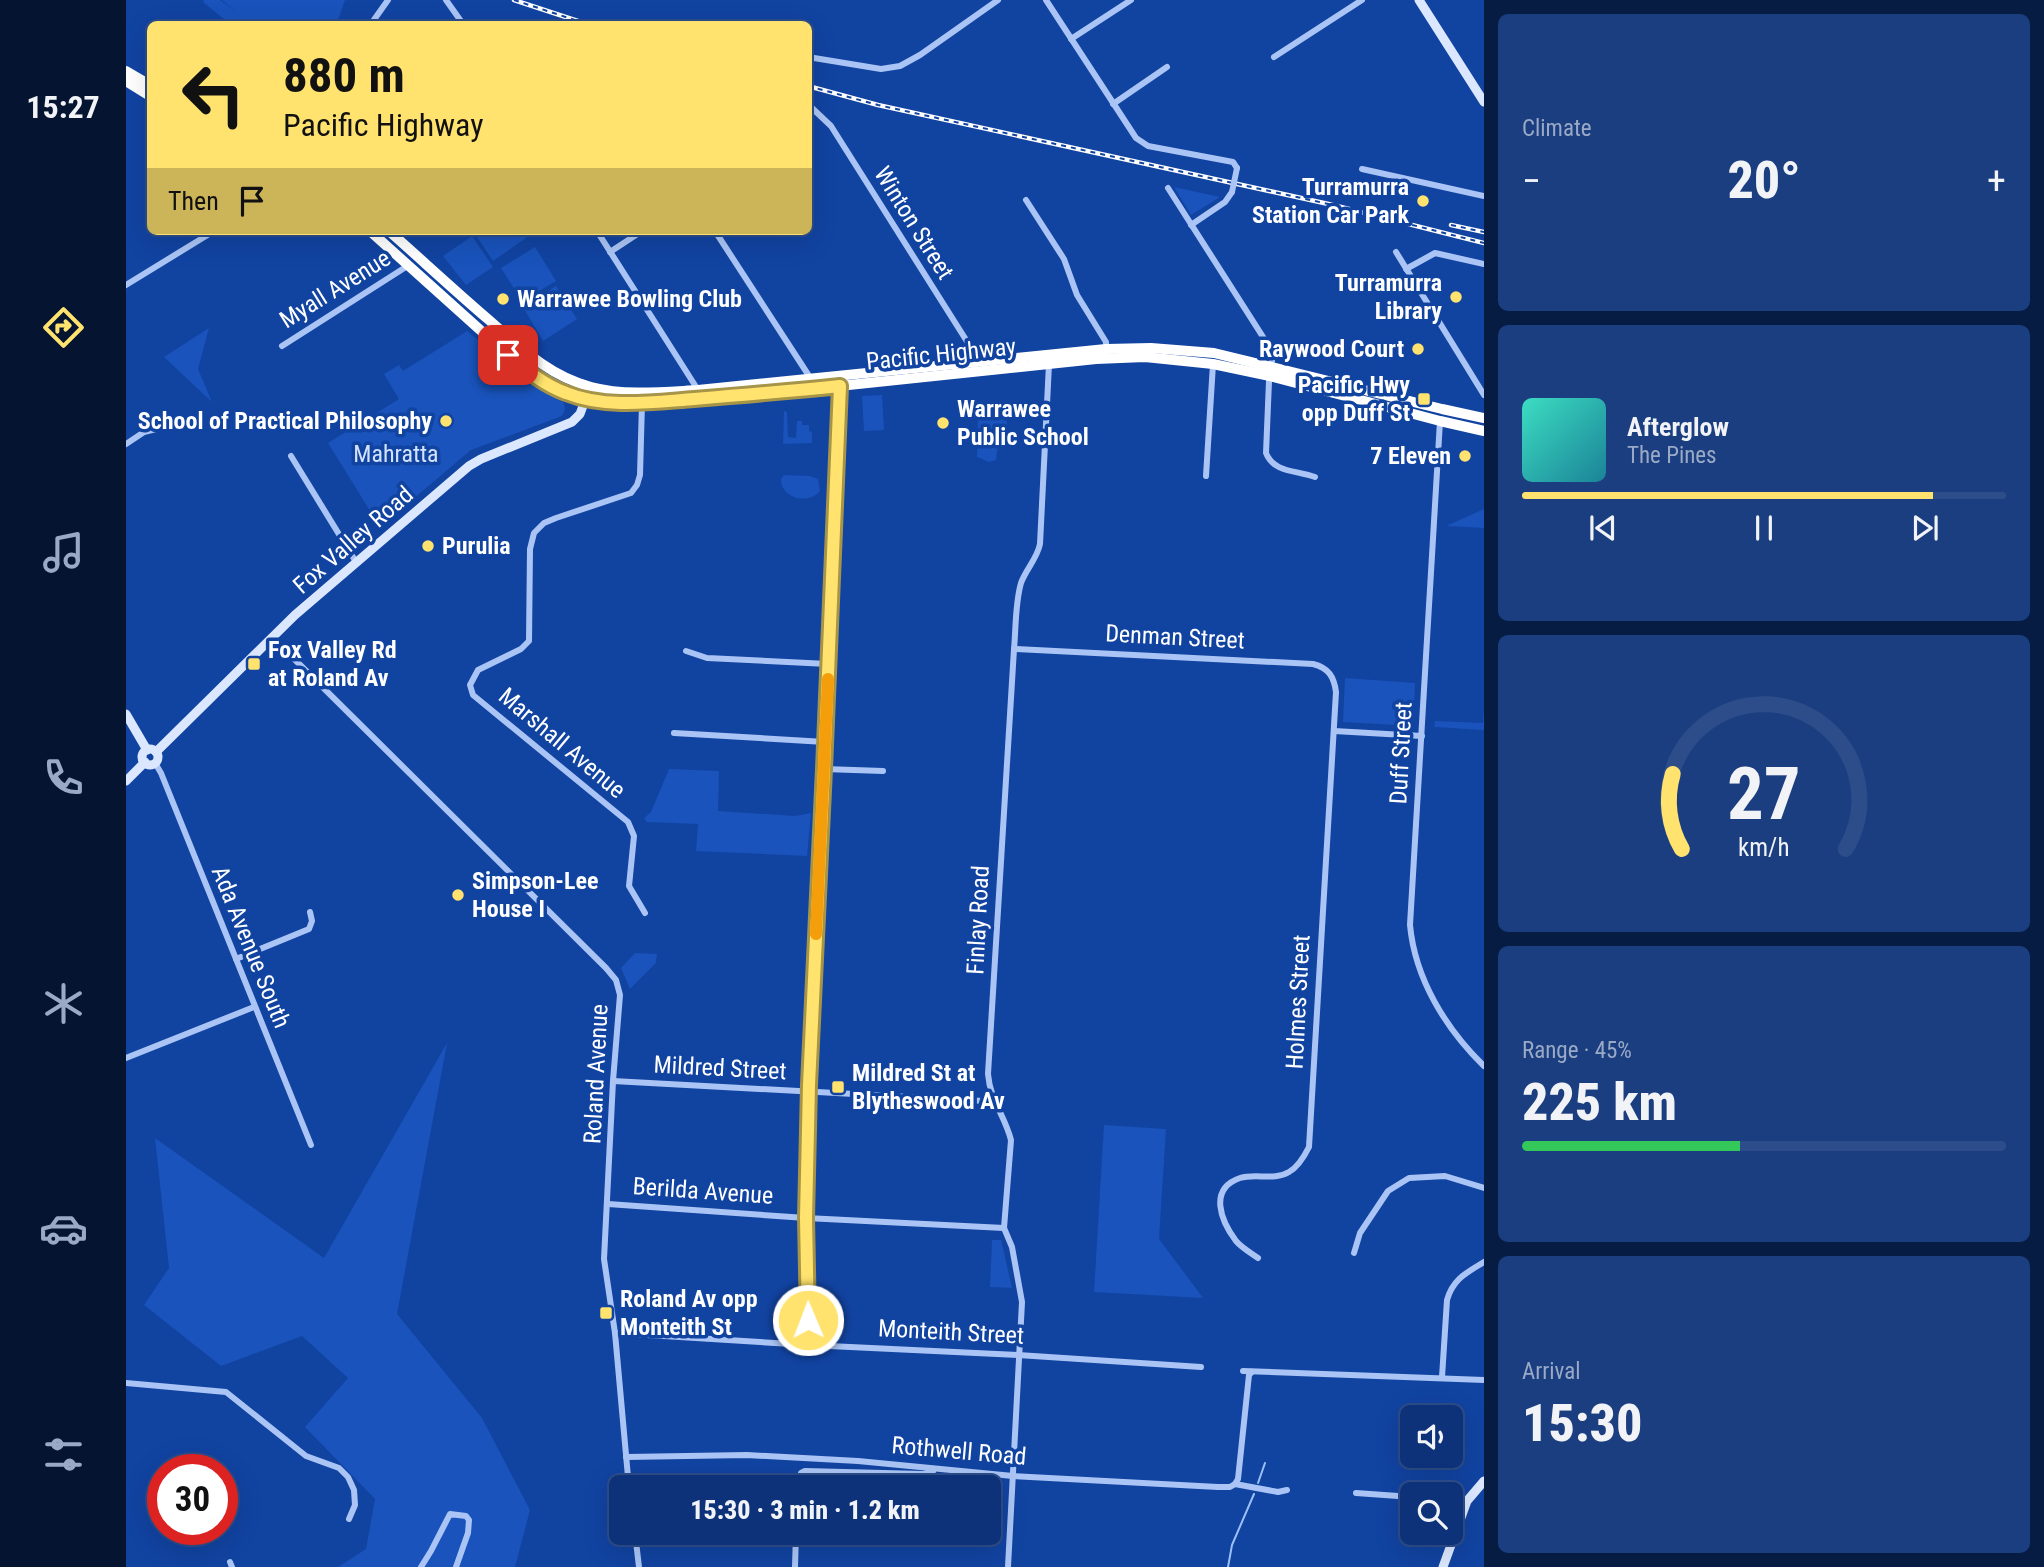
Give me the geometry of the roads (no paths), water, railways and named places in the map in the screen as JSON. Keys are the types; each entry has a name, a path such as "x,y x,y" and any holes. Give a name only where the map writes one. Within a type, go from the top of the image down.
{"highway":[{"path":"126,71 147,83"},
{"path":"126,81 147,94"},
{"name":"Pacific Highway","path":"375,235 536,377 566,394 586,399 642,403 980,362 1106,349 1151,348 1214,353 1440,421 1484,431"},
{"name":"Pacific Highway","path":"393,235 526,354 563,377 590,387 641,393 812,384 840,386 1049,364 1145,357 1270,371 1484,418"}],"main road":[{"path":"1419,0 1484,102"},
{"name":"Fox Valley Road","path":"151,751 272,637 469,466 570,424 580,414 590,387"},
{"path":"126,714 151,751 143,756 150,763 126,781"},
{"path":"1443,1567 1467,1501 1484,1481"}],"street":[{"path":"373,21 388,0"},
{"path":"446,0 461,21"},
{"path":"812,58 881,69 900,66 998,0"},
{"path":"1046,0 1136,138 1148,146 1233,162 1237,168 1232,192 1225,202 1191,225"},
{"path":"1071,39 1131,0"},
{"path":"1274,57 1362,0"},
{"path":"1113,104 1167,67"},
{"name":"Winton Street","path":"812,108 831,126 980,362"},
{"path":"1362,169 1484,196"},
{"path":"1168,188 1270,348 1266,453 1268,459 1276,467 1315,477"},
{"path":"1026,200 1064,259 1077,295 1106,342 1106,349"},
{"path":"126,285 207,235"},
{"path":"600,235 698,390"},
{"path":"610,251 636,235"},
{"path":"718,235 812,384"},
{"path":"1396,252 1484,395"},
{"path":"1406,269 1435,253 1484,264"},
{"name":"Myall Avenue","path":"282,346 409,265"},
{"name":"Finlay Road","path":"1008,1567 1022,1302 1012,1247 1004,1228 1011,1140 993,1099 988,1074 1014,649 1020,589 1040,544 1049,364"},
{"path":"1206,476 1213,364"},
{"path":"808,1345 806,1218 809,1093 840,386"},
{"name":"Marshall Avenue","path":"642,403 638,485 631,493 544,523 534,533 530,550 528,641 521,649 478,670 470,685 473,695 628,822 634,836 629,886 645,914"},
{"name":"Duff Street","path":"1440,421 1410,925 1423,978 1439,1011 1484,1066"},
{"path":"126,444 145,432 164,427"},
{"path":"290,456 356,562"},
{"name":"Roland Avenue","path":"272,637 611,974 618,985 620,995 604,1259 615,1333 628,1475"},
{"name":"Denman Street","path":"1014,649 1313,664 1330,673"},
{"path":"686,651 707,658 828,664"},
{"name":"Holmes Street","path":"1258,1258 1237,1243 1221,1214 1220,1206 1224,1189 1231,1182 1242,1177 1277,1176 1287,1173 1304,1158 1309,1147 1336,692 1330,673"},
{"path":"1334,731 1422,736"},
{"path":"674,733 825,742"},
{"name":"Ada Avenue South","path":"150,763 161,773 311,1145"},
{"path":"824,769 883,771"},
{"path":"236,959 307,930 312,924 310,912"},
{"path":"126,1058 254,1007"},
{"name":"Mildred Street","path":"613,1081 809,1093 983,1101 993,1099"},
{"path":"1354,1253 1360,1233 1388,1191 1409,1178 1445,1176 1484,1188"},
{"name":"Berilda Avenue","path":"608,1204 1004,1228"},
{"path":"1442,1377 1449,1292 1460,1277 1484,1262"},
{"name":"Monteith Street","path":"615,1333 1018,1354 1201,1367"},
{"path":"1243,1371 1484,1380"},
{"path":"1235,1484 1238,1479 1249,1376 1252,1372"},
{"path":"126,1383 226,1392 306,1456 339,1468 348,1477 354,1490 355,1505 349,1519"},
{"name":"Rothwell Road","path":"626,1457 747,1455 858,1461 1013,1476 1218,1487 1235,1484 1278,1492 1287,1490"},
{"path":"801,1475 805,1471 923,1474 939,1469"},
{"path":"1356,1493 1400,1496"},
{"path":"1463,1501 1467,1501"},
{"path":"421,1567 450,1514 466,1516 469,1520 468,1533 456,1567"},
{"path":"636,1545 639,1567"},
{"path":"795,1567 796,1545"}],"waterway":[{"path":"1258,1483 1265,1463"},
{"path":"1228,1567 1232,1545 1254,1494"}],"railway":[{"path":"514,0 578,21"},
{"path":"812,87 878,105 1333,205 1484,243"},
{"path":"1451,225 1484,232"}],"place":[{"name":"Turramurra Station Car Park","path":"1423,201"},
{"name":"Turramurra Library","path":"1456,297"},
{"name":"Warrawee Bowling Club","path":"503,299"},
{"name":"Raywood Court","path":"1418,349"},
{"name":"Pacific Hwy opp Duff St","path":"1424,399"},
{"name":"School of Practical Philosophy","path":"446,421"},
{"name":"Warrawee Public School","path":"943,423"},
{"name":"7 Eleven","path":"1465,456"},
{"name":"Purulia","path":"428,546"},
{"name":"Fox Valley Rd at Roland Av","path":"254,664"},
{"name":"Simpson-Lee House I","path":"458,895"},
{"name":"Mildred St at Blytheswood Av","path":"838,1087"},
{"name":"Roland Av opp Monteith St","path":"606,1313"}],"park label":[{"name":"Mahratta","path":"396,454"}]}
